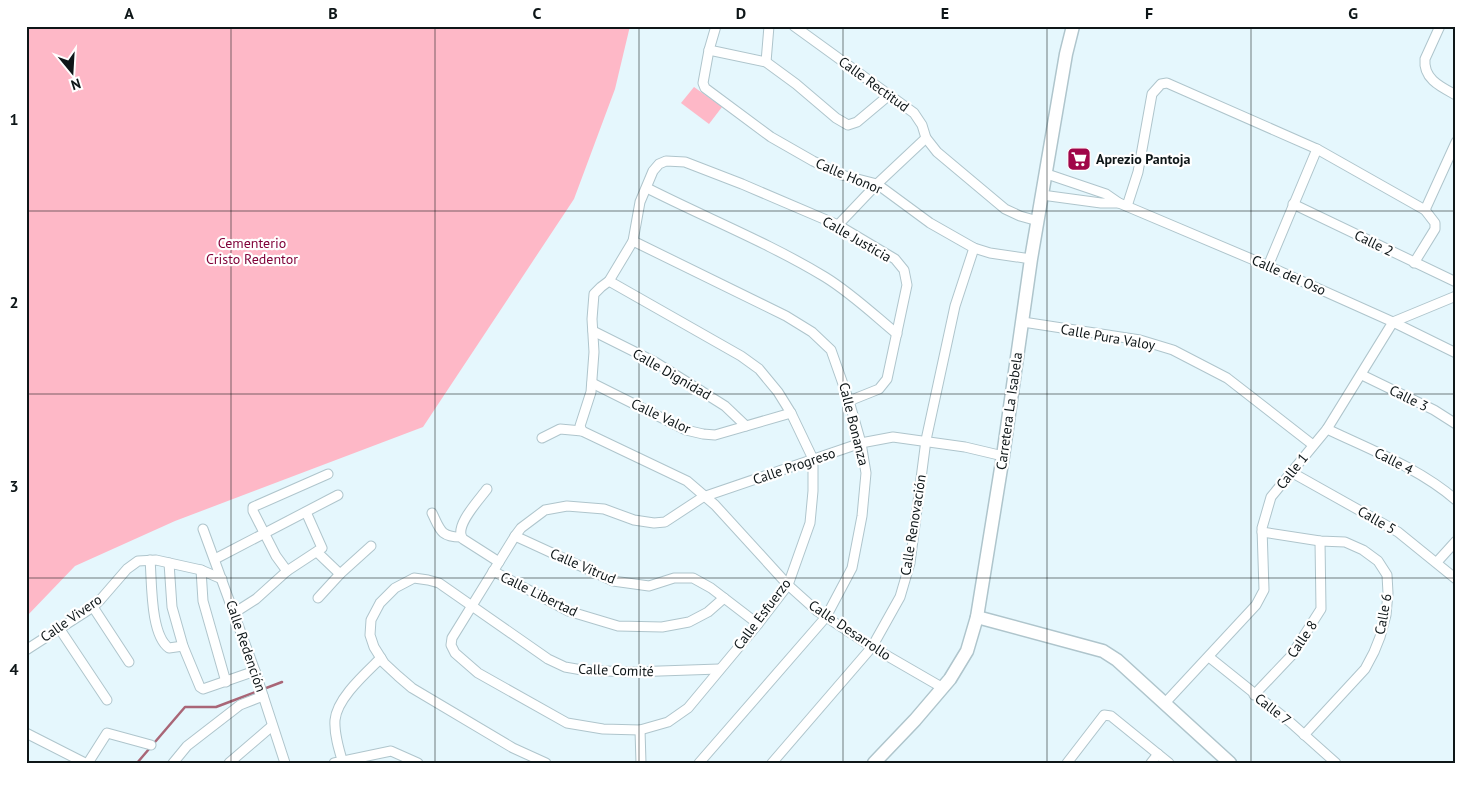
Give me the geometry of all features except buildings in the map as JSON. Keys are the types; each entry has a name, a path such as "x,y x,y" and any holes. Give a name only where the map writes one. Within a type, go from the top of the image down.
{"main road":[{"name":"Carretera La Isabela","path":"874,763 950,679 967,650 977,617 1003,456 1031,259 1066,54 1073,26"},
{"path":"977,617 1103,651 1117,660 1230,763"}],"street":[{"name":"Calle Honor","path":"716,26 709,50 704,83 705,88 771,137 842,175 876,184 930,222 974,248 990,253 1031,259"},
{"path":"766,62 769,26"},
{"name":"Calle Rectitud","path":"794,26 914,113 922,125 926,138 937,152 1005,210 1038,221"},
{"path":"1440,26 1425,59 1425,64 1432,81 1456,95"},
{"path":"709,50 766,62 796,84 836,118 848,125 857,122 888,96"},
{"path":"1123,204 1138,172 1152,94 1161,84 1167,83 1317,149 1425,210 1435,223 1434,229 1414,263"},
{"path":"838,225 876,184 926,138"},
{"path":"1425,210 1456,142"},
{"path":"1268,266 1317,149"},
{"name":"Calle Justicia","path":"647,188 653,171 659,164 674,160 685,162 838,225 895,259 904,270 907,285 887,379 879,389 850,401"},
{"name":"Calle del Oso","path":"1047,174 1106,194 1123,204 1394,322 1456,353"},
{"path":"542,438 560,429 582,431 580,426 592,383 594,294 609,281 633,241 640,202 647,188 786,255 825,277 849,294 897,334"},
{"name":"Calle del Oso","path":"1042,195 1123,204"},
{"name":"Calle 2","path":"1293,204 1456,282"},
{"name":"Calle Bonanza","path":"633,241 786,316 812,332 831,350 850,401 861,443 866,473 862,516 852,568 826,617 699,763"},
{"name":"Calle Renovación","path":"772,763 872,647 900,597 910,563 926,440 955,306 974,248"},
{"name":"Calle Esfuerzo","path":"451,645 456,653 478,672 567,723 603,729 640,730 668,722 688,708 788,585 810,523 813,492 813,459 791,413 778,392 759,369 741,356 609,281"},
{"path":"1394,322 1456,296"},
{"name":"Calle Pura Valoy","path":"1023,322 1140,340 1173,350 1227,378 1313,446"},
{"name":"Calle 1","path":"1165,703 1256,605 1264,590 1262,532 1271,497 1327,429 1394,322"},
{"name":"Calle Dignidad","path":"593,331 655,362 697,388 725,406 746,426"},
{"name":"Calle 3","path":"1362,375 1434,410 1456,424"},
{"name":"Calle Valor","path":"592,383 686,430 703,434 715,435 791,413"},
{"name":"Calle 4","path":"1327,429 1398,462 1438,485 1456,500"},
{"name":"Calle Desarrollo","path":"582,431 688,481 715,505 788,585 817,611 872,647 943,688"},
{"name":"Calle Progreso","path":"451,645 452,638 515,536 521,528 545,510 567,506 604,510 634,520 654,523 665,522 703,496 861,443 893,437 926,440 1003,456"},
{"name":"Calle 5","path":"1291,472 1398,532 1456,579"},
{"path":"287,571 264,534 253,511 255,505 328,474"},
{"path":"461,537 461,523 487,489"},
{"path":"215,559 338,495"},
{"path":"234,613 256,599 287,571 323,547 306,512"},
{"path":"432,513 439,530 450,537 461,537 499,562"},
{"name":"Calle Redención","path":"203,529 257,675 285,763"},
{"name":"Calle 6","path":"1262,532 1320,541 1345,542 1363,550 1378,561 1387,575 1386,615 1380,637 1365,669 1304,735"},
{"name":"Calle Vitrud","path":"515,536 612,581 649,586 674,578 693,578 711,588 758,624"},
{"name":"Calle 8","path":"1254,695 1291,656 1321,609 1320,541"},
{"path":"1437,562 1456,541"},
{"path":"318,598 370,546"},
{"path":"317,552 340,574"},
{"path":"182,646 166,647 158,632 150,560 200,570 222,579"},
{"name":"Calle Vivero","path":"26,650 92,607 127,569 138,561 150,560"},
{"path":"169,564 172,607 182,646 201,688 257,675"},
{"path":"200,570 204,601 226,682"},
{"name":"Calle Libertad","path":"493,571 568,611 618,626 662,627 690,622 708,612 724,598"},
{"name":"Calle Comité","path":"546,763 513,748 412,688 381,658 374,647 370,635 371,620 380,603 395,588 414,578 439,583 548,659 565,667 582,670 632,672 719,669"},
{"path":"92,607 129,662"},
{"path":"59,628 107,700"},
{"name":"Calle 7","path":"1209,657 1336,763"},
{"path":"381,658 360,679 336,711 334,722 340,762 391,751 418,763"},
{"path":"173,763 187,746 240,705 263,694"},
{"path":"1068,763 1104,715 1111,716 1169,763"},
{"path":"229,763 272,726"},
{"path":"640,730 641,763"},
{"path":"26,733 86,763 107,733 151,745"},
{"path":"1150,763 1158,754"}],"green space":[{"name":"Cementerio Cristo Redentor","path":"26,26 630,26 615,89 574,199 423,427 175,521 75,566 26,617"},
{"path":"694,87 722,107 709,124 681,103"}],"waterway":[{"path":"137,763 185,707 216,707 282,682"}],"place":[{"name":"Aprezio Pantoja","path":"1079,159"}]}
